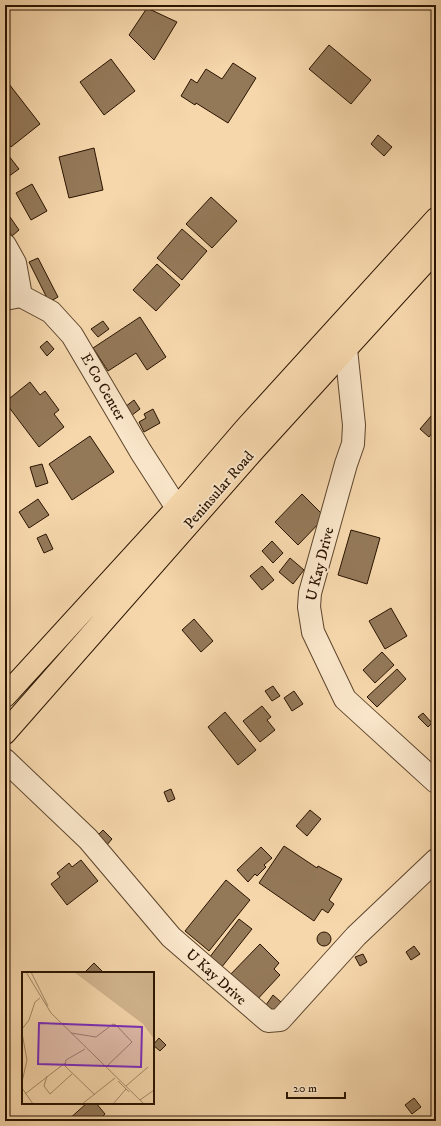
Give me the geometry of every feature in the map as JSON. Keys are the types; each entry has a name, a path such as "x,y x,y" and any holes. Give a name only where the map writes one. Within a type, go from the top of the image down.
{"main road":[{"name":"Peninsular Road","path":"5,696 177,508 245,429 436,218"},
{"name":"Peninsular Road","path":"5,733 253,451 436,250"}],"street":[{"path":"5,245 15,263 13,298"},
{"name":"E Co Center","path":"13,298 51,312 72,335 141,452 177,508"},
{"name":"U Kay Drive","path":"346,350 354,425 353,444 310,593 309,607 314,632 345,699 436,782"},
{"name":"U Kay Drive","path":"5,760 88,839 171,937 268,1021 280,1020 356,936 436,860"}],"building":[{"path":"8,5 16,5 11,9"},
{"path":"147,8 177,22 154,60 129,35"},
{"path":"329,45 371,80 351,104 309,69"},
{"path":"111,59 135,91 104,115 80,82"},
{"path":"233,63 256,78 228,123 196,103 195,105 181,96 191,79 197,83 206,69 222,79"},
{"path":"9,84 40,124 11,147 5,139 5,87"},
{"path":"378,135 392,147 384,156 371,144"},
{"path":"94,148 103,190 69,198 59,157"},
{"path":"5,151 19,169 5,179"},
{"path":"32,184 47,211 31,220 16,193"},
{"path":"211,197 237,221 212,248 186,224"},
{"path":"10,217 19,230 12,236 5,226 5,220"},
{"path":"182,229 207,251 182,280 157,258"},
{"path":"38,258 58,297 49,302 29,262"},
{"path":"157,264 180,285 156,311 133,290"},
{"path":"140,317 166,357 147,370 136,353 108,371 93,348"},
{"path":"103,321 109,329 98,337 91,329"},
{"path":"47,341 54,349 47,356 40,347"},
{"path":"30,382 40,395 45,391 59,410 54,414 64,427 39,447 5,402"},
{"path":"134,400 140,409 127,419 121,410"},
{"path":"153,409 160,423 144,432 139,422 146,418 144,414"},
{"path":"432,415 436,418 436,428 429,437 420,429"},
{"path":"90,436 114,472 72,500 49,464"},
{"path":"42,464 48,483 36,487 30,467"},
{"path":"302,494 325,517 298,545 275,522"},
{"path":"38,499 49,515 29,528 19,512"},
{"path":"351,530 380,538 367,584 338,575"},
{"path":"46,534 53,549 44,553 37,538"},
{"path":"272,541 283,553 273,563 262,551"},
{"path":"290,558 304,570 293,584 279,572"},
{"path":"262,566 274,580 262,590 250,576"},
{"path":"391,608 407,636 385,649 369,621"},
{"path":"194,619 213,641 201,652 182,630"},
{"path":"382,652 394,665 375,683 363,670"},
{"path":"397,669 406,679 377,707 367,697"},
{"path":"273,686 280,696 272,701 265,691"},
{"path":"294,691 303,704 292,711 284,698"},
{"path":"262,706 271,717 267,720 275,730 260,742 243,721"},
{"path":"225,712 256,750 238,765 208,727"},
{"path":"423,713 432,723 428,727 418,717"},
{"path":"171,789 175,799 168,802 164,792"},
{"path":"310,810 321,819 307,836 296,826"},
{"path":"103,830 112,839 106,846 96,837"},
{"path":"284,846 317,868 318,866 342,879 329,900 334,904 328,913 322,909 314,921 259,883"},
{"path":"261,847 272,858 264,865 266,867 257,876 255,874 248,882 237,870"},
{"path":"81,860 98,881 67,905 51,884 60,877 57,873 69,863 72,867"},
{"path":"226,880 250,900 209,951 185,931"},
{"path":"239,919 252,929 221,968 209,958"},
{"path":"324,932 329,934 331,939 329,944 324,946 319,944 317,939 319,934"},
{"path":"260,944 279,963 274,969 280,975 254,1003 227,978"},
{"path":"414,946 420,954 411,960 406,952"},
{"path":"363,954 367,962 360,966 355,957"},
{"path":"94,963 103,972 85,972"},
{"path":"273,995 281,1002 274,1011 266,1005"},
{"path":"159,1038 166,1045 160,1051 154,1046"},
{"path":"414,1098 421,1107 412,1114 405,1105"},
{"path":"86,1104 97,1104 105,1114 98,1121 68,1120"}]}
